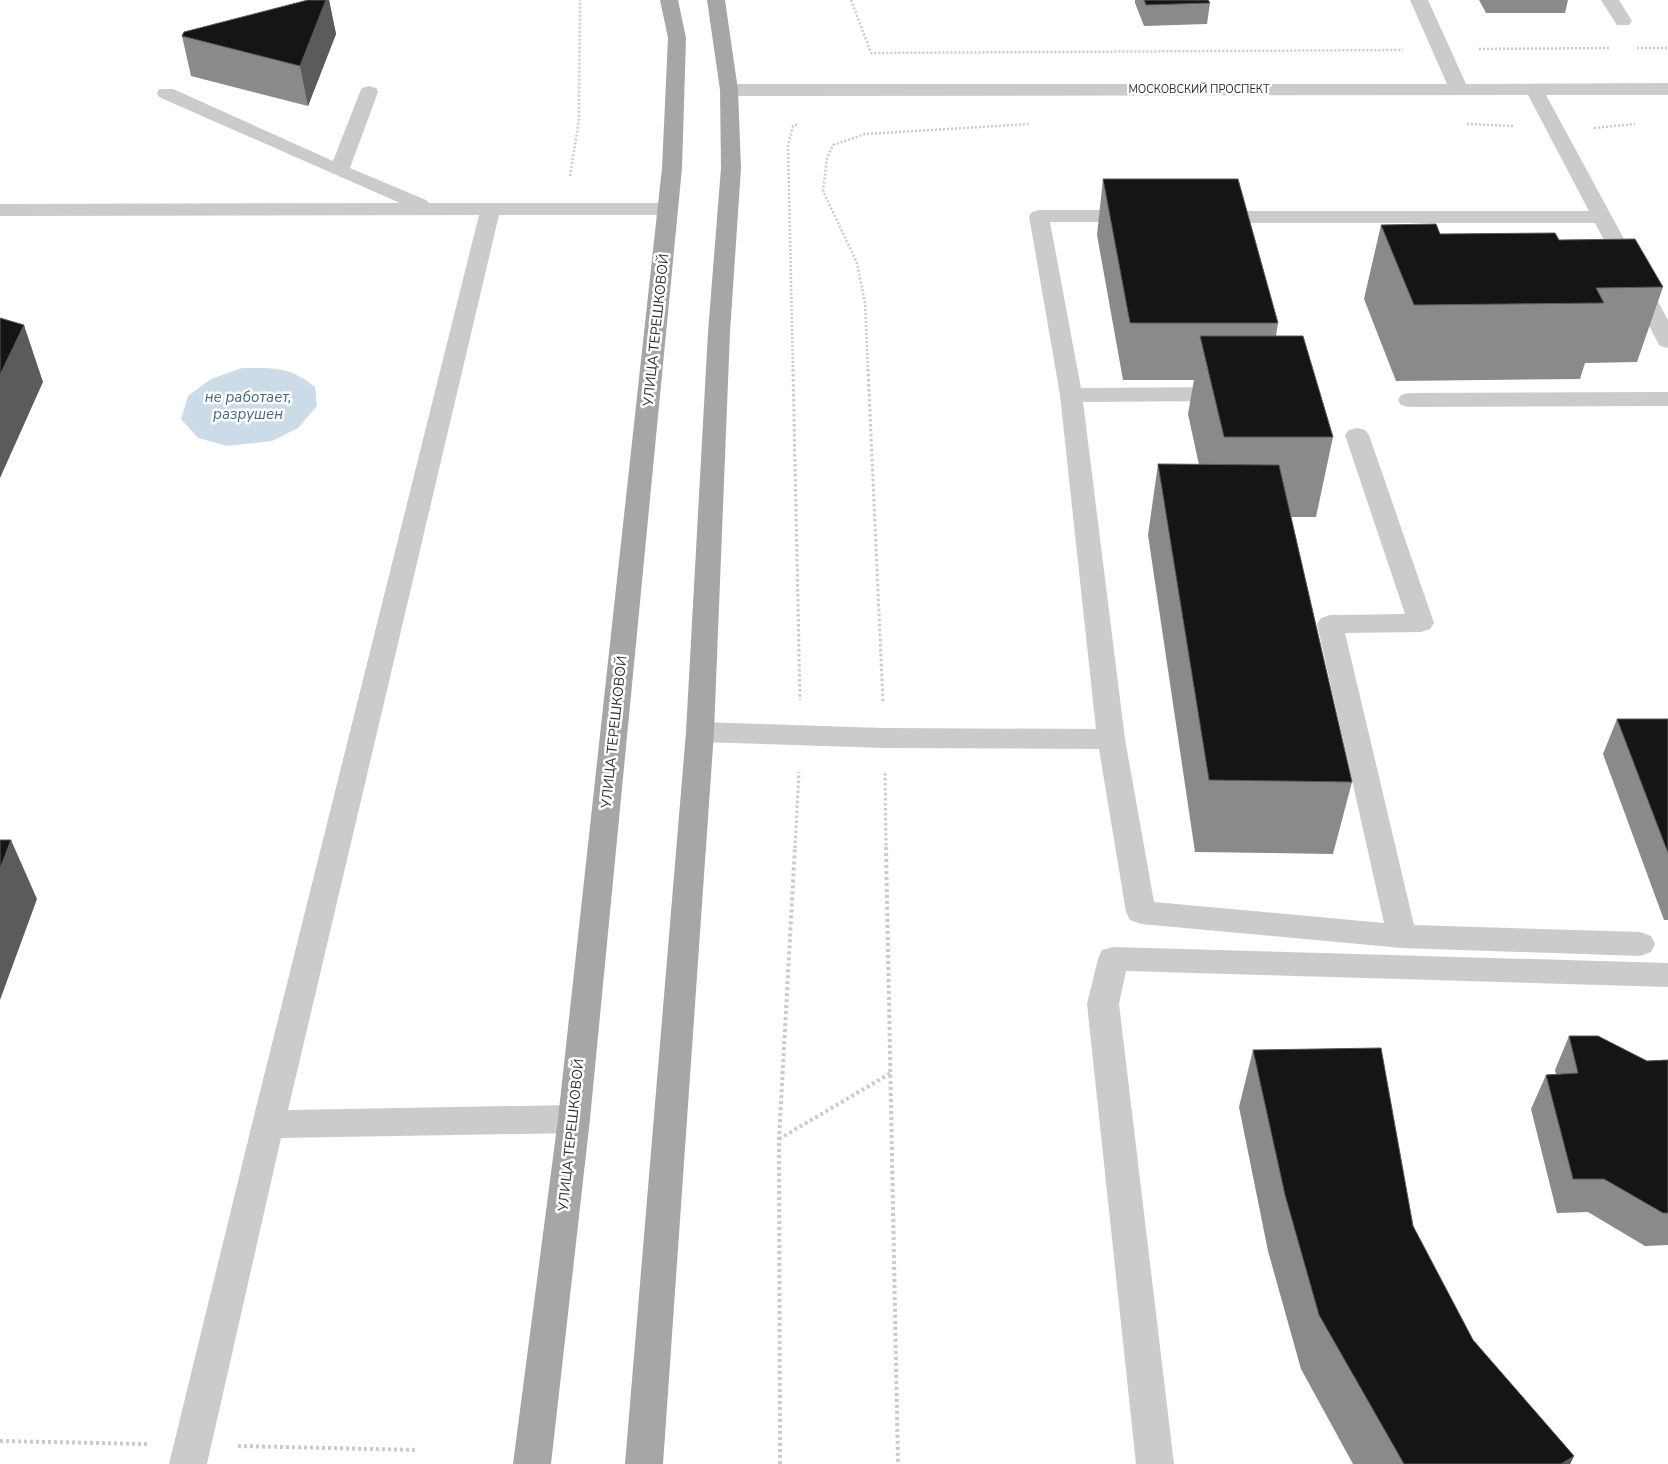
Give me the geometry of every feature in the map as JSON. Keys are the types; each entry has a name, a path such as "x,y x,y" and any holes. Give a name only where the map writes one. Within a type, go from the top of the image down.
{"main road":[{"name":"УЛИЦА ТЕРЕШКОВОЙ","path":"532,1464 574,1120 672,168 677,38 670,0"},
{"path":"644,1464 700,732 719,332 731,168 729,90 716,0"}],"street":[{"path":"1419,0 1459,89"},
{"path":"1610,0 1623,21"},
{"name":"МОСКОВСКИЙ ПРОСПЕКТ","path":"729,90 1668,88"},
{"path":"1534,89 1602,217 1660,310 1668,341"},
{"path":"338,171 369,92"},
{"path":"166,93 338,171 430,209"},
{"path":"188,1464 268,1124 491,208"},
{"path":"0,210 491,208 668,210"},
{"path":"1157,216 1039,216 1070,395 1112,739 1141,912 1402,936 1640,944"},
{"path":"1187,216 1602,217"},
{"path":"1070,395 1253,394"},
{"path":"1409,400 1668,399"},
{"path":"1358,434 1421,623 1330,624 1402,936"},
{"path":"700,732 884,738 1112,739"},
{"path":"1155,1464 1103,1004 1113,959 1668,975"},
{"path":"268,1124 574,1120"}],"path":[{"path":"565,209 579,120 580,0"},
{"path":"850,0 870,53 1619,48"},
{"path":"1629,48 1668,48"},
{"path":"898,1464 892,1072 884,738 865,303 857,263 823,191 827,158 833,145 865,134 1032,124"},
{"path":"779,1139 892,1072"}],"water":[{"name":"не работает, разрушен","path":"242,368 272,368 297,375 315,387 317,406 298,428 272,441 228,446 198,438 181,419 188,396 211,379"}],"building":[{"path":"308,0 326,0 300,66 182,36 184,32"},
{"path":"1144,0 1208,0 1210,3 1146,5"},
{"path":"1103,179 1238,179 1278,323 1130,323"},
{"path":"1436,224 1440,234 1555,233 1559,240 1635,239 1663,287 1596,288 1604,303 1414,305 1381,225"},
{"path":"0,318 24,325 0,375"},
{"path":"1200,336 1303,336 1333,437 1224,437"},
{"path":"1158,464 1279,465 1352,782 1209,780"},
{"path":"1617,719 1668,719 1668,853"},
{"path":"0,840 11,840 0,869"},
{"path":"1569,1036 1598,1036 1647,1061 1668,1060 1668,1213 1663,1213 1604,1179 1573,1179 1546,1075 1578,1073"},
{"path":"1381,1048 1413,1226 1473,1340 1574,1456 1561,1464 1404,1464 1319,1315 1285,1195 1253,1050"}]}
